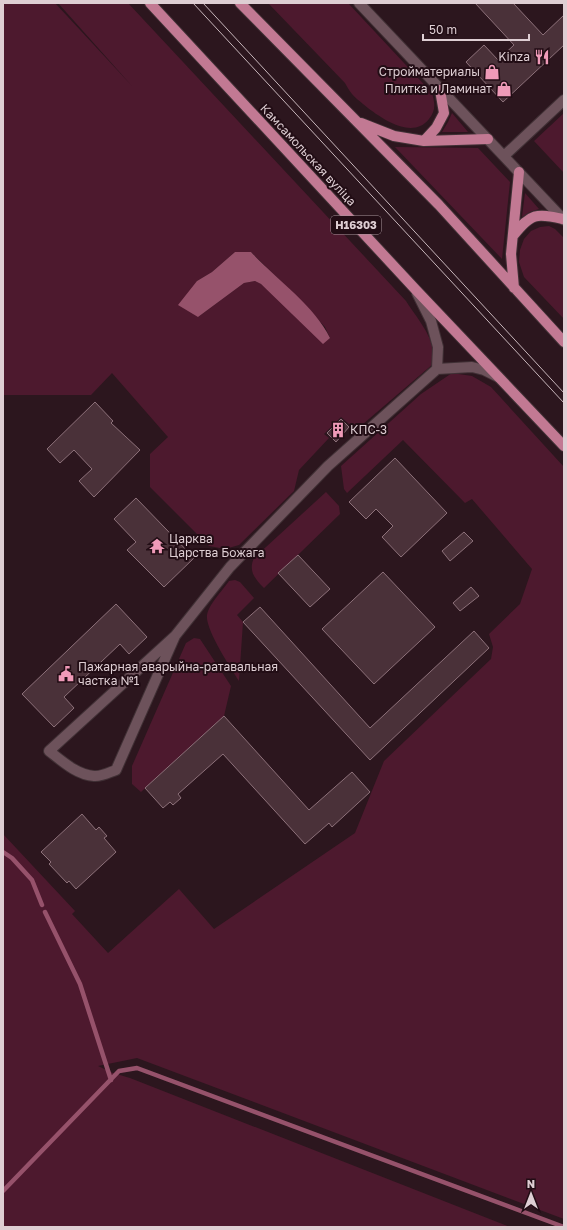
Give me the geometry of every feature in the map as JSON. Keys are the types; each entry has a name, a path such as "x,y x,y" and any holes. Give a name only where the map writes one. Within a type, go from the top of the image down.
{"main road":[{"path":"240,3 439,205 564,342"},
{"name":"Камсамольская вуліца","path":"154,5 416,290 564,446"},
{"path":"424,141 436,128 444,113 440,90"},
{"path":"357,122 394,136 424,141 488,139"},
{"path":"514,288 511,254 519,172"},
{"path":"513,236 524,221 542,215 564,220"}],"street":[{"path":"360,3 440,90 564,220"},
{"path":"504,156 564,100"},
{"path":"416,290 431,321 438,347 437,369"},
{"path":"175,636 116,770 95,776 82,773 68,766 49,751 175,636 230,567 328,466 437,369 472,367 484,370 500,378"}],"shaded area":[{"path":"3,3 55,3 132,86 58,3 128,3 406,301 426,331 433,347 434,355 433,364 356,430 341,417 324,434 329,438 299,470 294,491 239,545 225,549 209,546 150,487 150,454 168,437 112,373 91,395 3,395","holes":["235,252 251,252 325,327 330,338 261,284 255,281 244,283 198,317 197,281 212,272"]},
{"path":"268,3 348,3 432,93 434,107 433,113 429,119 422,125 414,128 396,125 378,115 353,95 345,83"},
{"path":"452,113 468,132 442,132"},
{"path":"564,113 564,173 534,141"},
{"path":"395,147 478,148 510,182 502,259"},
{"path":"525,193 539,209 522,217"},
{"path":"549,226 555,229 564,238 564,319 524,277 519,262 520,250 524,239 531,231 540,227"},
{"path":"235,252 251,252 305,304 315,315 330,338 323,344 261,284 255,281 244,283 198,317 178,305 197,281 212,272"},
{"path":"452,373 472,376 491,387 564,467 564,1219 137,1058 98,1066 510,1227 3,1227 3,834 75,911 72,914 108,953 179,889 214,929 355,833 384,761 491,659 493,647 489,634 520,604 532,569 472,499 465,503 403,440 347,493 344,489 341,466 421,394"},
{"path":"326,492 339,506 340,514 264,588 252,571 252,563 254,558"},
{"path":"235,580 240,582 254,598 237,615 243,622 239,681 214,639 207,621 208,611 213,602 229,581"},
{"path":"194,638 200,639 231,686 224,716 141,792 132,784 132,766 186,643"}],"building":[{"path":"475,3 513,3 543,35 564,15 564,45 503,102 466,62 484,45 498,60 514,45"},
{"path":"95,402 113,421 111,423 140,450 94,497 79,481 92,469 74,450 60,463 47,449"},
{"name":"КПС-3","path":"341,419 349,427 336,442 327,433"},
{"path":"395,458 447,513 401,557 382,537 393,526 376,509 366,519 349,502"},
{"name":"Царква Царства Божага","path":"136,498 194,558 164,587 127,550 136,542 114,519"},
{"path":"464,532 473,541 450,561 442,551"},
{"path":"298,555 330,589 310,607 278,573"},
{"path":"383,572 435,627 374,684 322,629"},
{"path":"471,587 479,596 460,611 453,603"},
{"name":"Пажарная аварыйна-ратавальная частка №1","path":"116,604 147,637 129,654 120,644 64,697 74,708 54,727 22,694"},
{"path":"260,607 370,728 474,631 489,648 370,760 243,622"},
{"path":"224,716 309,810 352,772 370,792 332,827 329,823 305,844 223,754 178,794 181,798 173,805 170,802 163,808 145,788"},
{"path":"82,814 96,830 99,827 107,836 104,838 116,852 76,889 69,881 67,883 49,864 51,862 41,852"}],"waterway":[{"path":"3,852 12,858 32,880 42,905"},
{"path":"45,912 80,984 111,1080"},
{"path":"3,1191 119,1071 137,1068 564,1227"}],"tram line":[{"path":"193,3 564,403"},
{"path":"203,3 564,393"}],"place":[{"name":"Kinza","path":"542,57"},
{"name":"Стройматериалы","path":"492,72"},
{"name":"Плитка и Ламинат","path":"504,89"},
{"name":"КПС-3","path":"338,430"},
{"name":"Царква Царства Божага","path":"157,546"},
{"name":"Пажарная аварыйна-ратавальная частка №1","path":"66,674"}]}
